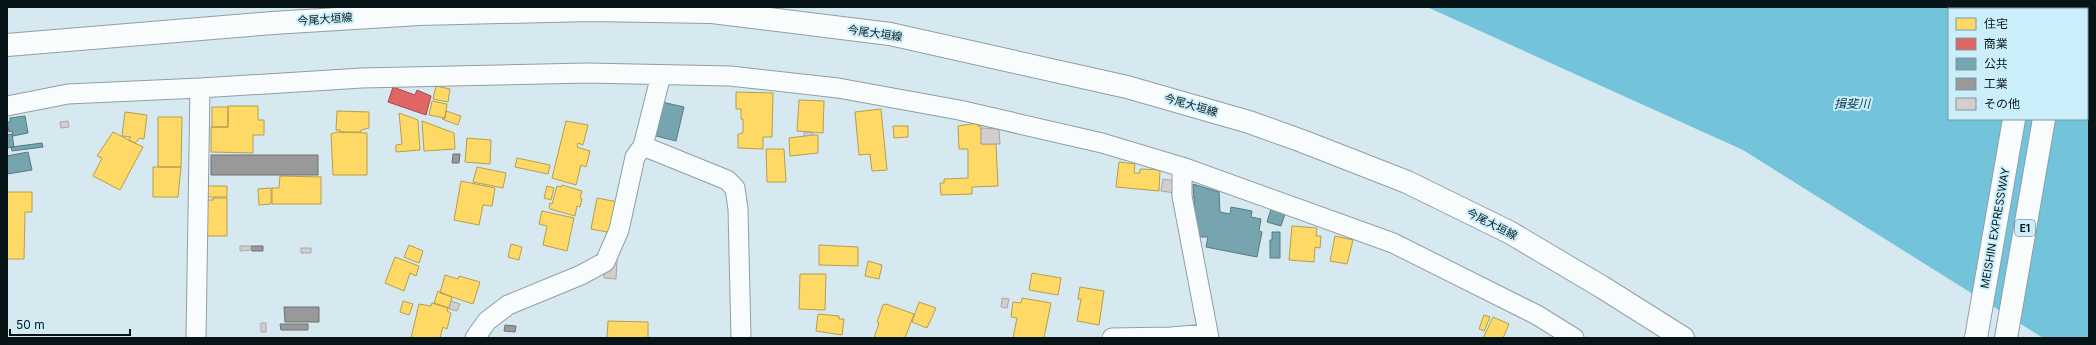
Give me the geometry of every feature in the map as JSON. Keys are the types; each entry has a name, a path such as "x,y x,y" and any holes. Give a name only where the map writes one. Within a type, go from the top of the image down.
{"main road":[{"name":"今尾大垣線","path":"7,45 273,23 419,14 590,10 712,12 890,34 1127,86 1249,122 1302,141 1407,182 1509,232 1602,287 1683,338"},
{"name":"MEISHIN EXPRESSWAY","path":"1976,338 2014,120"},
{"name":"E1","path":"2006,338 2044,120"}],"street":[{"path":"7,106 68,94 362,78 587,73 730,76 838,88 959,110 1102,143 1182,166 1393,243 1537,315 1574,338"},
{"path":"475,338 487,321 508,305 581,276 605,262 619,230 635,157 643,146 661,75"},
{"path":"196,338 200,88"},
{"path":"643,146 727,180 736,188 738,209 740,338"},
{"path":"1112,338 1208,336 1182,196 1182,166"}],"water":[{"name":"揖斐川","path":"1427,7 2089,7 2089,338 2043,338 1743,150"}],"building: 住宅":[{"path":"436,86 450,89 448,102 433,99"},
{"path":"736,92 773,93 772,137 763,137 763,149 738,148 738,134 743,133 743,119 741,119 741,109 736,109"},
{"path":"799,100 824,101 823,133 797,131"},
{"path":"432,101 447,104 445,118 429,115"},
{"path":"228,106 258,106 258,120 264,120 264,135 253,135 253,153 211,152 211,127 228,127"},
{"path":"212,107 228,107 228,127 212,127"},
{"path":"881,109 887,170 872,171 870,154 859,155 855,112"},
{"path":"337,111 369,112 369,128 361,130 361,132 340,132 340,130 336,130"},
{"path":"446,111 461,116 458,125 442,119 445,118"},
{"path":"125,112 147,115 144,139 140,138 135,143 128,140 131,137 122,136"},
{"path":"399,113 418,120 420,150 396,152 396,145 402,144"},
{"path":"158,117 182,117 181,167 158,167"},
{"path":"422,121 454,133 455,149 424,151"},
{"path":"566,121 588,125 583,145 578,143 577,147 590,151 586,167 581,165 576,185 552,178"},
{"path":"978,123 978,126 981,126 981,144 996,144 998,186 972,187 972,194 941,195 940,183 944,183 944,179 968,178 968,149 959,149 958,126"},
{"path":"893,126 908,126 908,137 894,138"},
{"path":"113,132 143,147 120,190 93,176 102,158 97,156"},
{"path":"337,132 367,133 367,175 333,175 331,134"},
{"path":"818,135 818,153 790,156 789,138"},
{"path":"467,138 491,140 490,164 465,162"},
{"path":"766,149 784,149 786,182 767,182"},
{"path":"517,158 550,165 548,174 515,167"},
{"path":"1119,162 1135,164 1134,173 1140,173 1140,169 1160,170 1159,191 1116,187"},
{"path":"153,167 181,167 178,197 153,197"},
{"path":"477,167 506,173 503,188 473,182"},
{"path":"280,176 321,177 321,204 272,204 272,188 279,188"},
{"path":"461,181 495,188 492,206 483,205 479,225 454,220"},
{"path":"562,185 582,191 580,207 577,206 575,216 550,209 549,207 550,203 552,204 557,186 561,187"},
{"path":"203,186 227,186 227,197 203,197"},
{"path":"547,186 554,188 551,200 544,198"},
{"path":"271,188 271,204 259,205 258,189"},
{"path":"7,192 32,192 32,212 25,212 24,259 7,259"},
{"path":"213,198 227,198 227,236 203,236 203,200 213,200"},
{"path":"597,198 618,202 612,233 591,229"},
{"path":"542,211 574,218 567,251 543,245 547,226 539,224"},
{"path":"1292,226 1317,228 1316,236 1321,236 1320,248 1315,247 1314,262 1289,260"},
{"path":"1335,236 1353,240 1347,264 1330,261"},
{"path":"511,244 522,247 519,260 508,257"},
{"path":"409,245 423,251 419,263 404,257"},
{"path":"819,245 858,247 858,266 819,265"},
{"path":"395,257 419,266 416,276 410,273 404,291 385,283"},
{"path":"868,261 882,265 879,279 865,276"},
{"path":"1032,273 1061,278 1058,295 1029,290"},
{"path":"800,274 826,274 825,310 799,309"},
{"path":"445,275 458,279 459,276 480,282 473,304 440,293"},
{"path":"1080,287 1104,291 1099,325 1077,321 1081,299 1078,299"},
{"path":"438,291 452,297 449,308 434,303"},
{"path":"1022,298 1051,303 1044,338 1013,338 1017,318 1011,317 1013,302 1021,303"},
{"path":"403,301 413,304 409,315 400,312"},
{"path":"919,302 936,308 927,328 912,322"},
{"path":"432,303 448,308 447,311 451,313 447,329 443,327 440,338 411,338 419,304 431,306"},
{"path":"886,304 914,314 905,338 874,338 879,323 877,322 883,305"},
{"path":"818,314 839,316 839,319 844,319 842,335 816,331"},
{"path":"1484,315 1490,317 1484,331 1479,329"},
{"path":"1493,317 1509,324 1503,338 1483,338"},
{"path":"608,321 648,322 648,338 607,338"}],"building: 商業":[{"path":"393,87 415,95 417,90 431,96 426,115 388,102"}],"building: 公共":[{"path":"662,102 684,107 676,141 652,135"},
{"path":"25,116 28,133 13,136 12,131 9,132 7,122 10,122 10,118"},
{"path":"12,134 14,147 7,148 7,135"},
{"path":"42,143 43,147 12,151 11,147"},
{"path":"28,152 32,170 7,174 7,156"},
{"path":"1193,184 1219,192 1220,212 1230,214 1231,207 1252,211 1251,217 1261,219 1259,231 1262,232 1257,257 1206,247 1208,237 1197,237"},
{"path":"1271,209 1285,214 1281,226 1267,222"},
{"path":"1272,232 1280,232 1280,258 1270,258 1270,240 1272,240"}],"building: 工業":[{"path":"453,154 460,154 459,163 452,163"},
{"path":"211,155 318,155 318,175 211,175"},
{"path":"251,246 263,246 263,251 252,251"},
{"path":"284,307 319,307 319,322 285,322"},
{"path":"280,324 308,324 308,330 281,330"},
{"path":"505,325 516,326 515,332 504,331"}],"building: その他":[{"path":"68,121 69,127 61,128 60,122"},
{"path":"981,128 999,129 1000,144 981,144"},
{"path":"809,132 813,135 804,136 804,133"},
{"path":"1163,179 1176,181 1175,193 1161,191"},
{"path":"240,246 251,246 251,250 240,251"},
{"path":"301,248 311,248 311,253 301,253"},
{"path":"617,260 616,279 604,278 604,266"},
{"path":"1002,298 1009,299 1007,308 1001,307"},
{"path":"451,301 460,304 457,311 449,309"},
{"path":"261,323 266,323 266,332 261,332"}]}
